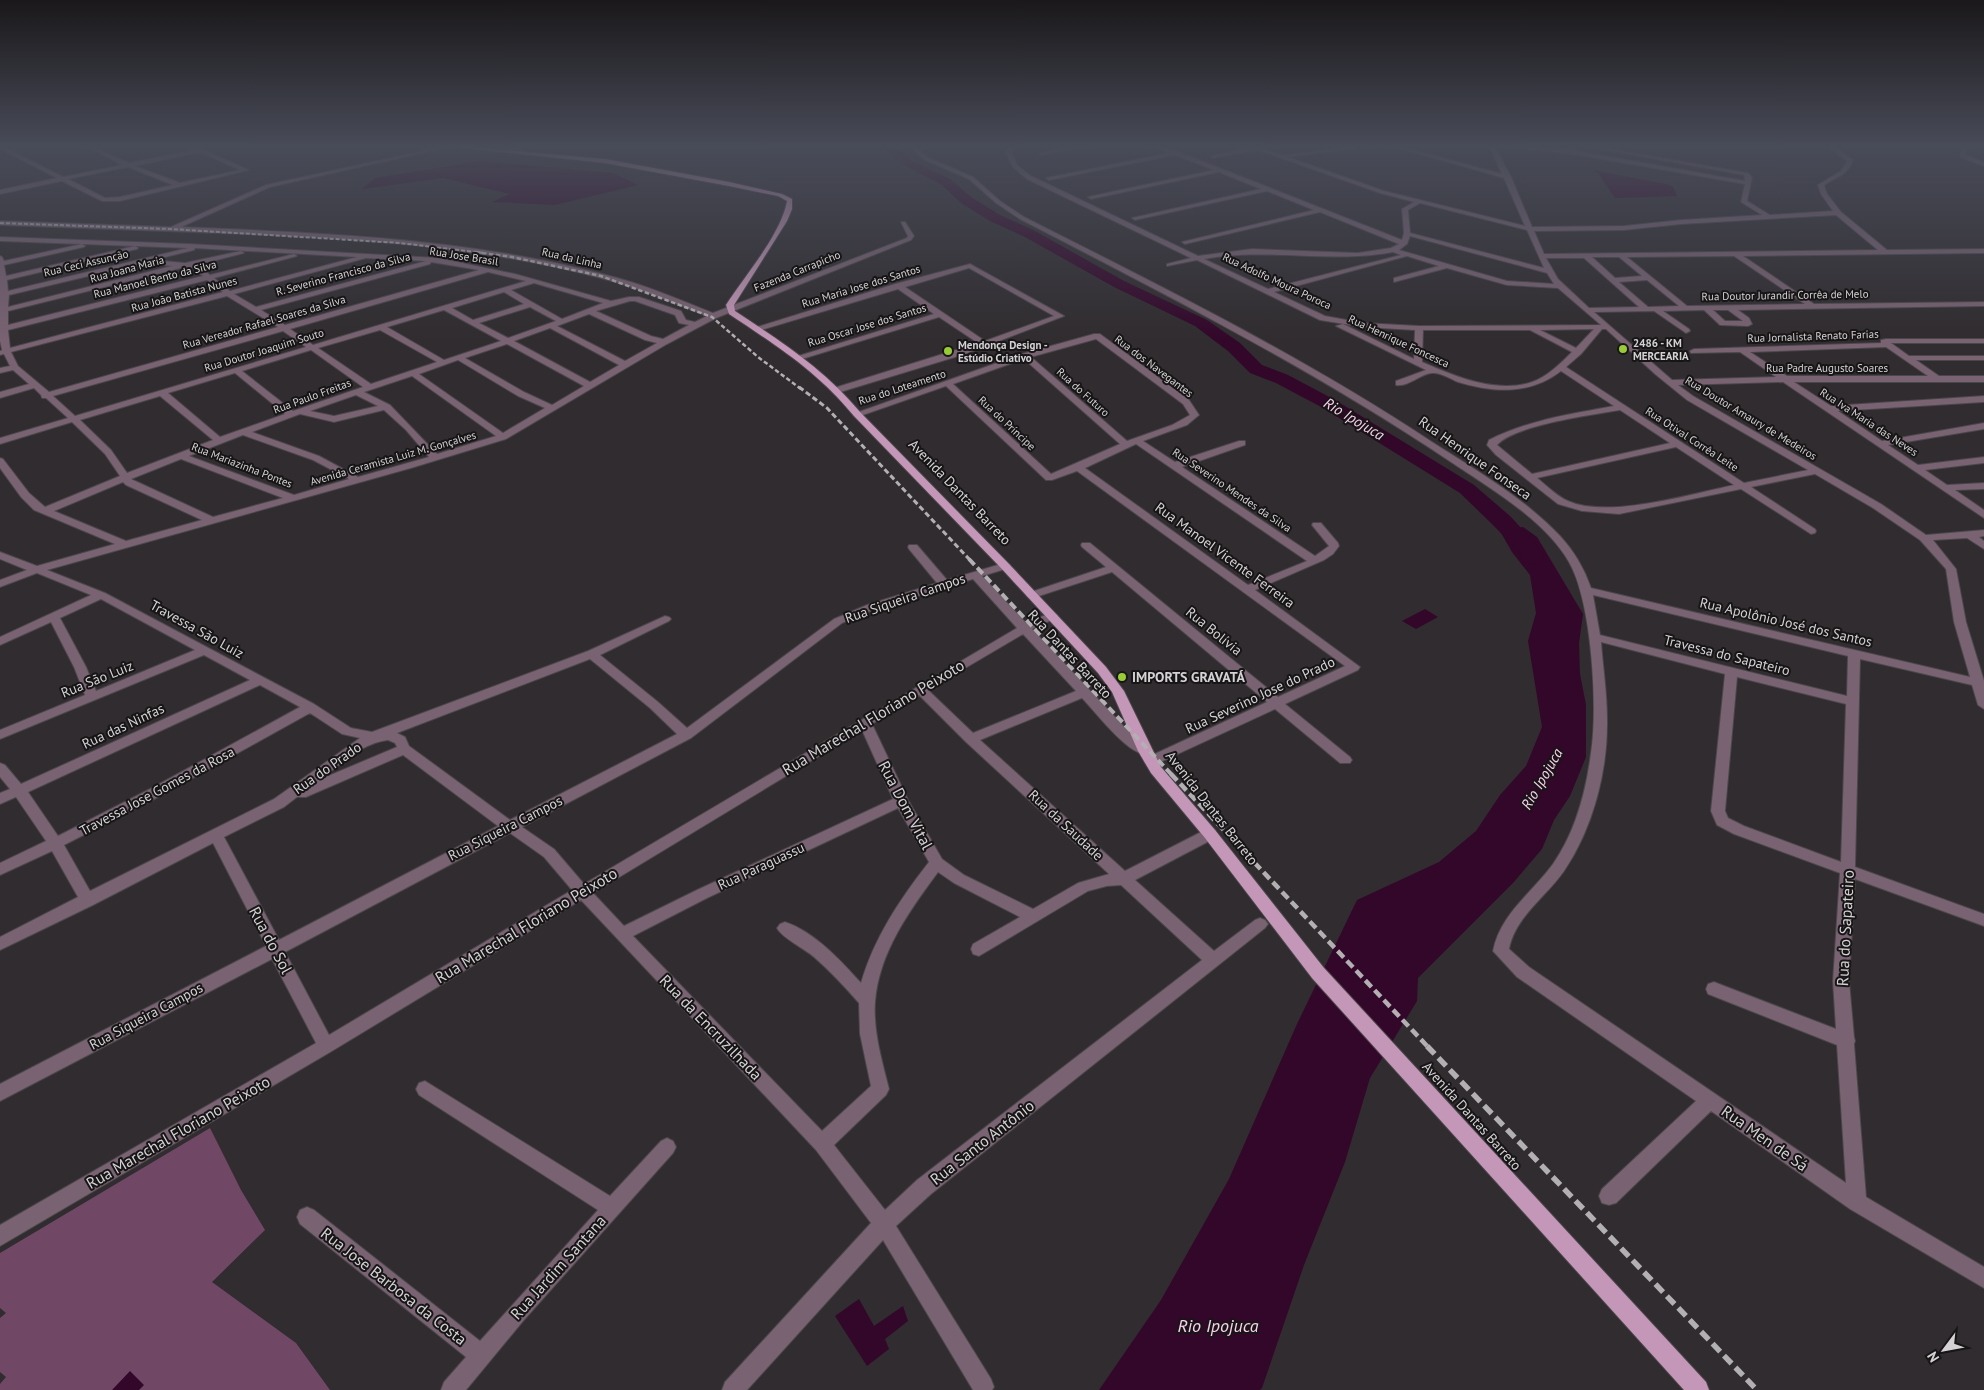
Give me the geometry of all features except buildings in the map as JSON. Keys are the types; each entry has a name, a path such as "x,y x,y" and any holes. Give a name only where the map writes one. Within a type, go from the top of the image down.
{"main road":[{"path":"730,309 733,300 788,210"},
{"name":"Avenida Dantas Barreto","path":"730,309 736,316 758,328 799,357 837,390 857,414 1005,566 1102,670 1118,691 1148,756 1167,784 1210,834 1318,973 1698,1390"}],"street":[{"path":"137,244 214,210"},
{"name":"Rua Henrique Fonseca","path":"1010,210 1159,290 1231,325 1358,398 1489,483 1549,532 1569,553 1583,578 1586,590 1594,637 1600,701 1600,734 1588,807 1572,845 1558,868 1515,920 1501,942 1501,951 1508,960 1551,991"},
{"name":"Rua Adolfo Moura Poroca","path":"1098,210 1323,318 1363,325 1418,328 1604,327"},
{"path":"1135,218 1172,210"},
{"path":"1185,242 1320,210 1403,244"},
{"path":"1393,250 1403,244 1407,231 1405,210"},
{"path":"1451,210 1541,230 1624,228 1766,215 1787,216 1838,213"},
{"name":"Rua Doutor Amaury de Medeiros","path":"1522,210 1541,256 1558,286 1670,383 1706,407 1818,471 1924,538 1951,569 1960,622 1984,705"},
{"path":"1756,210 1766,215"},
{"path":"1775,210 1787,216"},
{"path":"1835,210 1886,253"},
{"name":"Rua da Linha","path":"0,223 324,236 447,246 548,261 614,278 652,290 713,316"},
{"name":"Fazenda Carrapicho","path":"730,309 909,239 912,236 902,223"},
{"path":"1370,230 1407,231 1549,272"},
{"name":"Rua Jose Brasil","path":"0,239 152,244 438,260 534,281 610,303"},
{"path":"100,242 0,261 4,279 3,316 5,328 3,352 15,367 108,452 123,478 135,488 212,521"},
{"path":"4,279 152,244"},
{"name":"Rua Ceci Assunção","path":"3,290 146,262 202,247"},
{"name":"Rua Joana Maria","path":"3,316 181,266 256,250"},
{"path":"1168,265 1199,258 1252,251 1347,255 1393,250 1506,283 1558,286"},
{"path":"1541,256 1984,251"},
{"name":"Rua Manoel Bento da Silva","path":"5,328 310,252"},
{"path":"1736,254 1812,306"},
{"name":"Rua João Batista Nunes","path":"3,352 162,312 373,255"},
{"path":"1268,291 1408,255"},
{"path":"1586,256 1612,280 1686,331"},
{"path":"1622,256 1684,307"},
{"name":"R. Severino Francisco da Silva","path":"254,310 438,260"},
{"path":"146,262 196,266 228,294 284,328 310,348 369,387"},
{"name":"Rua Maria Jose dos Santos","path":"758,328 970,266 1060,316 984,344"},
{"path":"1397,280 1445,266"},
{"name":"Rua Vereador Rafael Soares da Silva","path":"46,396 489,270"},
{"path":"1612,280 1649,278"},
{"name":"Rua Doutor Joaquim Souto","path":"0,441 534,281"},
{"path":"898,286 984,344"},
{"path":"505,290 568,320 620,325"},
{"path":"147,298 162,312"},
{"name":"Rua Paulo Freitas","path":"45,511 123,478 243,432 369,387 552,326 610,303 614,304 629,298 636,299 678,314 682,317 682,321 696,325"},
{"path":"473,322 531,304"},
{"name":"Rua Doutor Jurandir Corrêa de Melo","path":"1586,310 1729,306 1984,304"},
{"path":"1704,307 1718,320 1729,324 1745,325 1748,323 1729,306"},
{"path":"446,308 589,385"},
{"name":"Avenida Ceramista Luiz M. Gonçalves","path":"0,584 38,569 435,458 502,437 664,342 730,309"},
{"path":"590,311 648,338 664,342"},
{"name":"Rua Oscar Jose dos Santos","path":"799,357 941,314"},
{"name":"Rua Henrique Foncesca","path":"1323,318 1433,370 1467,382 1488,386 1513,387 1531,385 1545,378 1578,352 1604,327"},
{"path":"552,326 626,365"},
{"path":"381,327 442,362"},
{"path":"1418,328 1418,362"},
{"path":"1529,328 1578,352"},
{"name":"Rua do Loteamento","path":"857,414 949,384 1025,356 1097,336"},
{"name":"Rua dos Navegantes","path":"1097,336 1186,402 1195,415 1181,424 1136,440"},
{"name":"Rua Jornalista Renato Farias","path":"1888,346 1884,342 1984,341"},
{"path":"837,390 984,344"},
{"path":"1888,346 1937,379"},
{"name":"Rua Jornalista Renato Farias","path":"1694,351 1888,346"},
{"name":"Rua Iva Maria das Neves","path":"1740,349 1918,468 1984,515"},
{"name":"Rua do Futuro","path":"1025,356 1057,382 1126,445"},
{"path":"458,357 521,394 552,408"},
{"path":"1906,358 1984,358"},
{"path":"0,371 15,367"},
{"name":"Rua Otival Corrêa Leite","path":"1560,367 1811,531"},
{"path":"236,370 297,413 334,419 387,408"},
{"path":"1399,384 1433,370"},
{"path":"413,373 502,437"},
{"name":"Rua Padre Augusto Soares","path":"1670,383 1781,378 1984,379"},
{"name":"Rua do Príncipe","path":"949,384 1049,478 1078,468"},
{"path":"0,395 35,385"},
{"path":"357,392 380,402 409,428 435,458"},
{"path":"162,393 219,441"},
{"path":"1828,409 1984,399"},
{"path":"1622,407 1555,420 1492,442 1494,448 1530,477 1567,504 1582,508 1619,511 1818,471"},
{"path":"1880,444 1984,426"},
{"path":"243,432 303,452 343,470 356,480"},
{"path":"1078,468 1136,440"},
{"name":"Rua Severino Mendes da Silva","path":"1136,440 1315,561"},
{"path":"1174,466 1242,444"},
{"path":"1530,477 1677,444"},
{"name":"Rua Mariazinha Pontes","path":"182,456 293,498"},
{"path":"1918,468 1984,460"},
{"path":"0,461 32,503 45,511 126,545"},
{"name":"Rua Manoel Vicente Ferreira","path":"1078,468 1354,667"},
{"path":"1946,488 1984,486"},
{"path":"1247,589 1330,553 1334,546 1317,525"},
{"path":"1924,538 1984,533"},
{"path":"1969,534 1984,546"},
{"name":"Rua Bolívia","path":"1086,545 1345,760"},
{"path":"913,546 944,584"},
{"name":"Travessa São Luiz","path":"0,555 102,595 206,650 258,681 310,707 347,732 373,737"},
{"name":"Rua Siqueira Campos","path":"0,1093 508,826 686,735 838,621 871,607 1005,566"},
{"path":"1032,595 1113,568"},
{"name":"Rua Dantas Barreto","path":"974,575 1133,744 1148,756"},
{"name":"Rua Apolônio José dos Santos","path":"1586,590 1979,683"},
{"path":"0,641 102,595"},
{"name":"Rua Marechal Floriano Peixoto","path":"0,1236 326,1046 920,689 1024,628 1052,616"},
{"path":"54,617 80,667 92,697"},
{"name":"Rua do Prado","path":"0,944 279,803 356,746 373,737 592,654 665,619"},
{"name":"Travessa do Sapateiro","path":"1594,637 1853,702"},
{"name":"Rua São Luiz","path":"0,735 206,650"},
{"name":"Rua do Sapateiro","path":"1854,653 1848,871 1841,981 1847,1041 1857,1202"},
{"path":"592,654 654,704 686,735"},
{"name":"Rua Severino Jose do Prado","path":"1148,756 1277,702 1354,667"},
{"path":"1731,671 1718,812 1720,819 1726,824 1848,871 1984,920"},
{"name":"Rua das Ninfas","path":"0,799 258,681"},
{"name":"Rua da Saudade","path":"920,689 1123,879 1213,960"},
{"path":"972,739 1084,692"},
{"name":"Travessa Jose Gomes da Rosa","path":"0,869 56,844 217,761 310,707"},
{"name":"Rua Dom Vital","path":"822,1144 880,1089 868,1031 867,1002 872,976 896,921 909,899 937,862 901,801 865,722"},
{"name":"Rua da Encruzilhada","path":"373,737 390,735 400,740 404,749 508,826 537,842 553,855 570,874 581,891 822,1144 884,1224 983,1387"},
{"path":"356,746 361,766"},
{"path":"279,803 404,749"},
{"path":"0,768 20,790 56,844 88,901"},
{"name":"Rua Paraguassu","path":"622,934 702,894 901,801"},
{"path":"979,949 1033,916 1093,883 1123,879 1210,834"},
{"name":"Rua do Sol","path":"216,835 326,1046"},
{"path":"937,862 959,879 1033,916"},
{"name":"Rua Santo Antônio","path":"733,1390 884,1224 924,1186 1064,1079 1260,924"},
{"path":"784,928 805,940 839,970 867,1002"},
{"path":"1714,989 1847,1041"},
{"name":"Rua Men de Sá","path":"1551,991 1857,1202 1984,1278"},
{"path":"425,1089 611,1207"},
{"path":"1609,1196 1710,1100"},
{"name":"Rua Jardim Santana","path":"452,1390 611,1207 667,1147"},
{"name":"Rua Jose Barbosa da Costa","path":"307,1217 481,1355"}],"shaded area":[{"path":"210,1128 241,1190 265,1230 212,1282 296,1343 330,1390 0,1390 0,1384 6,1377 0,1372 0,1318 6,1313 0,1308 0,1253"}],"water":[{"name":"Rio Ipojuca","path":"1523,527 1537,537 1583,614 1579,643 1580,674 1586,705 1586,757 1570,796 1554,820 1542,849 1513,883 1418,978 1417,1001 1370,1078 1345,1162 1304,1265 1262,1388 1260,1390 1099,1390 1161,1300 1229,1179 1297,1024 1357,900 1439,862 1476,831 1500,795 1526,766 1542,727 1528,641 1536,613 1530,575 1512,552 1500,531"},
{"path":"1425,609 1438,617 1416,629 1402,621"},
{"path":"859,1299 874,1326 903,1306 908,1321 885,1339 889,1349 867,1366 835,1316"},
{"path":"130,1371 144,1385 139,1390 112,1390"}],"waterway":[{"name":"Rio Ipojuca","path":"982,210 1030,234 1119,284 1201,323 1234,347 1256,369 1282,379 1329,404 1467,489 1502,521 1528,549 1532,557"}],"railway":[{"path":"0,223 170,229 400,243 484,253"},
{"path":"475,252 512,257 601,276 712,317 758,357 801,389"},
{"path":"799,387 827,408 970,560"},
{"path":"969,559 1173,776"},
{"path":"1171,774 1429,1048"},
{"path":"1427,1046 1757,1390"}],"place":[{"name":"2486 - KM MERCEARIA","path":"1623,349"},
{"name":"Mendonça Design - Estúdio Criativo","path":"948,351"},
{"name":"IMPORTS GRAVATÁ","path":"1122,677"}]}
